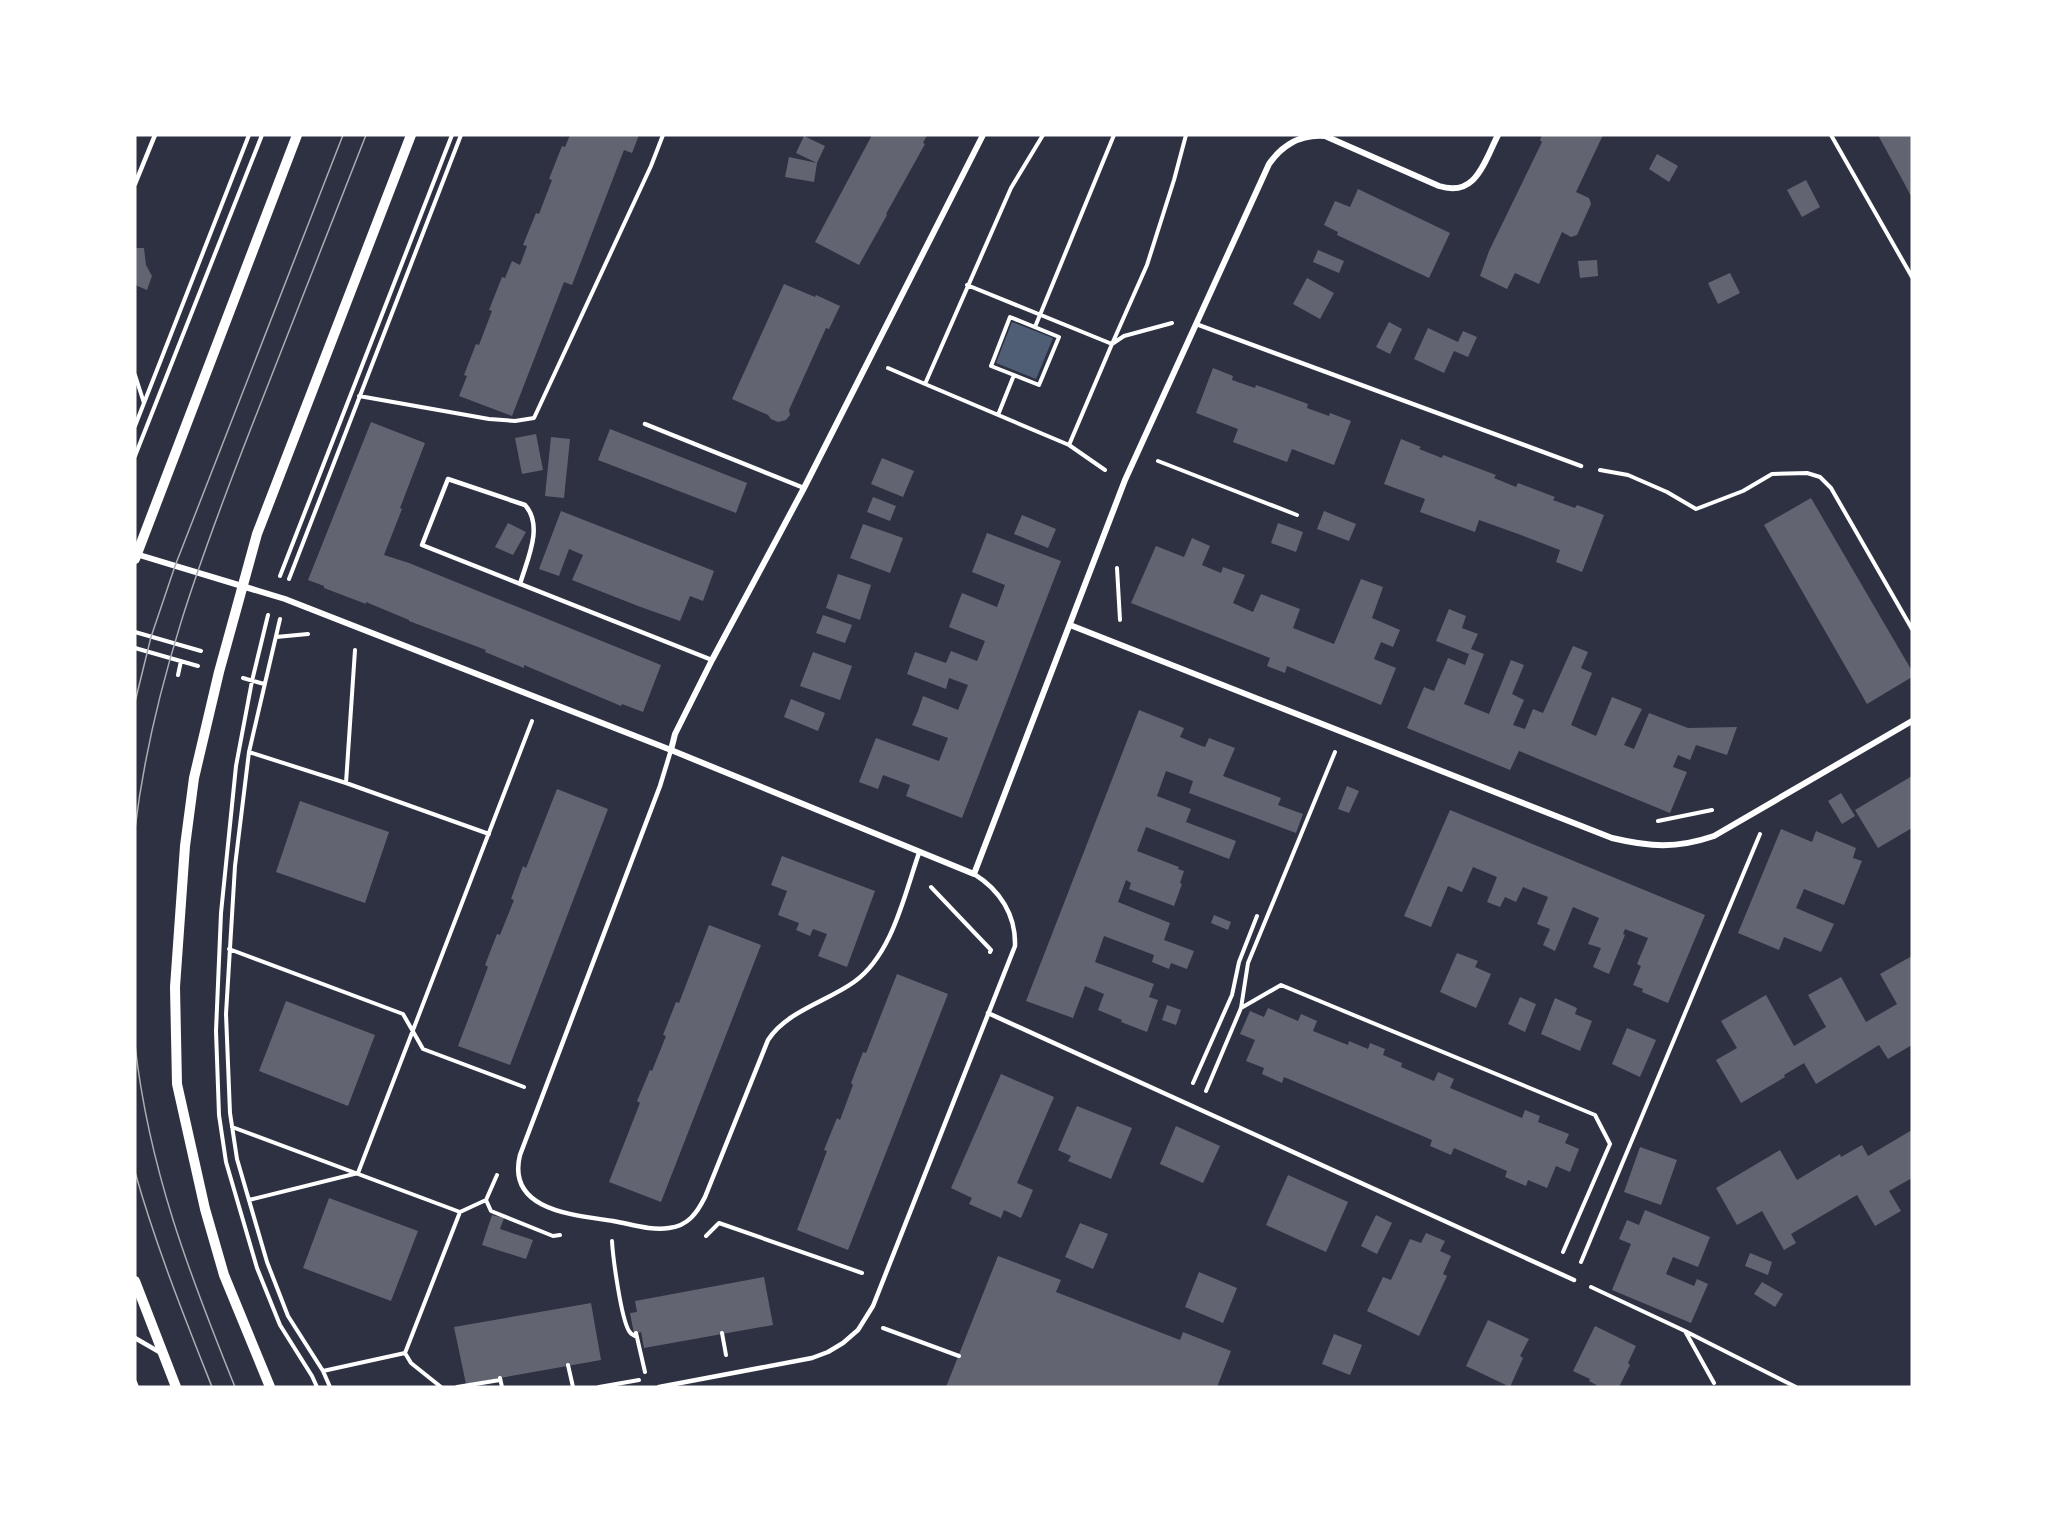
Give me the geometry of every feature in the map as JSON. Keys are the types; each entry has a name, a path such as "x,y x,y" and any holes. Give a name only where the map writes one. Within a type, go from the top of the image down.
{"street":[{"path":"297,135 136,556 285,599 670,750 974,874 1125,480 1275,155 1299,138 1313,135 1325,136 1439,186 1462,189 1475,179 1498,135"},
{"path":"270,1387 224,1275 205,1209 177,1084 175,987 185,846 194,778 223,657 257,534 411,135"},
{"path":"670,750 675,734 712,660 804,488 983,135"},
{"path":"1070,625 1612,838 1641,845 1685,845 1707,839 1731,828 1912,721"},
{"path":"135,1281 176,1387"}],"lane":[{"path":"135,184 155,135"},
{"path":"1197,324 1581,466"},
{"path":"645,424 804,488"},
{"path":"520,584 533,534 534,522 530,511 525,505 448,479 422,545 520,584 712,660"},
{"path":"670,750 660,786 520,1155 517,1166 520,1186 543,1206 574,1215 652,1228 669,1228 685,1223 695,1216 705,1197 768,1041 787,1019 837,993 856,981 870,968 888,940 919,853"},
{"path":"659,1387 812,1358 843,1343 865,1321 1016,946 1016,935 1005,904 990,886 974,874"},
{"path":"988,1013 1574,1280"},
{"path":"135,1338 162,1354"}],"path":[{"path":"135,426 249,135"},
{"path":"135,456 262,135"},
{"path":"317,1387 280,1325 257,1268 226,1162 219,1114 216,1031 221,913 236,766 273,596 452,135"},
{"path":"330,1387 323,1371 288,1316 267,1262 237,1159 232,1127 226,1014 235,866 249,752 288,580 461,135"},
{"path":"359,396 489,419 514,421 534,418 651,166 663,135"},
{"path":"925,384 1011,188 1043,135"},
{"path":"1035,327 1114,135"},
{"path":"1069,445 1147,265 1186,135"},
{"path":"1831,135 1912,277"},
{"path":"967,285 1112,344"},
{"path":"1112,344 1124,336 1200,315"},
{"path":"1010,317 1059,337 1039,385 1014,375 991,366 1010,317"},
{"path":"869,360 1069,445 1108,472"},
{"path":"135,375 144,403"},
{"path":"998,415 1014,375"},
{"path":"1138,453 1297,515"},
{"path":"1581,466 1628,474 1667,492 1696,509 1743,491 1772,474 1807,473 1821,477 1831,488 1912,629"},
{"path":"1116,564 1118,619 1129,624"},
{"path":"135,632 256,666"},
{"path":"346,783 355,650"},
{"path":"178,675 181,661"},
{"path":"358,1173 532,721"},
{"path":"1198,1109 1241,1008 1248,963 1344,732"},
{"path":"249,752 346,783 489,834"},
{"path":"1774,801 1574,1280 1685,1331 1796,1387"},
{"path":"1647,824 1721,808"},
{"path":"911,875 931,888 990,950 986,962"},
{"path":"1184,1103 1232,995 1239,962 1257,916"},
{"path":"229,950 403,1014 423,1049 533,1091"},
{"path":"1241,1008 1281,985 1595,1115 1610,1144 1555,1271"},
{"path":"232,1127 460,1212"},
{"path":"405,1353 460,1212 486,1200 499,1172"},
{"path":"249,1200 358,1173"},
{"path":"719,1223 862,1274"},
{"path":"598,1387 647,1379 636,1335 629,1332 623,1308 613,1251 612,1231"},
{"path":"859,1284 866,1264"},
{"path":"865,1321 958,1356"},
{"path":"1685,1331 1713,1383"},
{"path":"722,1333 729,1364"},
{"path":"323,1371 405,1353"},
{"path":"405,1353 411,1363 441,1387"},
{"path":"568,1365 573,1387"},
{"path":"457,1387 500,1379 502,1387"},
{"path":"135,1382 137,1387"}],"water":[{"path":"1012,322 1053,338 1036,379 996,363"}],"building":[{"path":"570,135 639,135 632,153 624,150 572,285 564,282 512,416 459,396 467,376 464,375 476,344 479,345 502,277 505,278 512,261 520,265 527,246 523,245 536,213 539,214 562,146 565,147"},
{"path":"872,135 927,135 923,143 925,144 859,265 815,242"},
{"path":"1542,135 1603,135 1576,192 1589,198 1591,204 1577,235 1571,237 1562,232 1539,284 1515,273 1507,289 1480,276 1489,251 1542,142 1540,140"},
{"path":"1878,135 1912,135 1912,198 1903,181"},
{"path":"804,136 825,146 817,163 796,153"},
{"path":"1657,154 1678,166 1669,182 1649,169"},
{"path":"789,157 817,163 814,182 785,177"},
{"path":"1806,180 1820,207 1802,217 1787,190"},
{"path":"1358,189 1450,233 1429,278 1337,235 1338,232 1324,225 1335,201 1350,207"},
{"path":"135,248 144,248 146,265 152,276 147,290 135,285"},
{"path":"1318,250 1344,261 1339,273 1313,262"},
{"path":"1597,260 1598,276 1580,278 1578,261"},
{"path":"1730,273 1740,293 1718,304 1708,283"},
{"path":"1307,278 1334,293 1320,319 1293,304"},
{"path":"784,284 840,306 829,329 826,328 789,410 790,415 786,420 778,422 732,399"},
{"path":"1389,322 1402,329 1390,354 1376,347"},
{"path":"1428,328 1458,342 1463,331 1477,337 1468,357 1454,351 1444,373 1414,359"},
{"path":"1213,368 1233,376 1232,380 1255,388 1256,385 1308,404 1307,408 1351,421 1334,465 1292,449 1287,462 1233,442 1238,429 1196,413"},
{"path":"371,422 425,443 384,555 661,665 643,712 622,704 621,706 524,665 524,668 485,652 486,650 308,580"},
{"path":"610,429 747,483 736,513 598,460"},
{"path":"536,434 543,470 522,474 515,438"},
{"path":"551,437 570,439 564,498 545,496"},
{"path":"1401,439 1442,458 1443,455 1496,475 1494,478 1516,487 1518,483 1555,497 1553,500 1575,508 1577,505 1604,515 1582,572 1556,562 1560,550 1521,535 1479,520 1475,532 1420,512 1425,499 1384,484"},
{"path":"882,458 914,471 903,497 871,484"},
{"path":"873,497 896,506 890,521 867,512"},
{"path":"1811,498 1912,671 1912,677 1867,704 1764,525"},
{"path":"561,511 714,571 703,601 690,596 680,621 638,606 572,580 583,555 569,549 559,576 539,569"},
{"path":"1324,511 1356,524 1349,541 1317,529"},
{"path":"1022,515 1056,529 1048,548 1014,534"},
{"path":"508,523 526,532 513,555 495,547"},
{"path":"1278,523 1303,532 1296,552 1271,543"},
{"path":"863,524 903,538 890,573 850,558"},
{"path":"987,533 1061,561 962,818 906,796 910,785 883,775 878,789 859,782 876,738 939,761 948,738 912,725 923,696 958,710 968,685 949,678 946,689 907,674 915,652 946,663 951,651 977,661 985,641 949,627 962,593 997,607 1005,585 972,572"},
{"path":"1192,538 1210,546 1202,565 1221,573 1223,567 1245,575 1233,603 1253,612 1261,594 1300,609 1293,628 1334,644 1361,579 1383,587 1372,618 1400,630 1393,647 1381,642 1374,659 1396,668 1381,705 1287,666 1285,673 1267,666 1270,658 1131,603 1156,546 1184,557"},
{"path":"838,574 871,585 860,620 826,608"},
{"path":"1449,609 1466,616 1462,628 1478,634 1471,649 1484,654 1464,704 1489,714 1511,660 1524,665 1512,694 1524,700 1513,725 1525,729 1533,709 1543,713 1573,646 1588,652 1581,668 1592,673 1571,725 1596,736 1612,697 1642,709 1624,745 1634,749 1649,713 1688,728 1737,727 1727,755 1696,745 1690,760 1678,755 1673,767 1687,772 1670,813 1519,751 1510,770 1407,728 1424,687 1434,691 1448,658 1465,665 1469,654 1436,641"},
{"path":"823,615 852,625 845,643 816,633"},
{"path":"813,652 852,666 840,700 800,686"},
{"path":"791,699 825,713 818,731 784,717"},
{"path":"1139,710 1184,728 1180,737 1199,745 1205,747 1209,738 1235,748 1223,776 1281,798 1278,805 1303,814 1296,833 1189,793 1193,781 1166,771 1157,796 1191,809 1186,822 1236,841 1229,859 1146,827 1137,851 1184,871 1174,906 1129,889 1131,883 1126,880 1118,902 1170,923 1164,940 1194,951 1187,969 1171,963 1169,969 1152,962 1154,955 1104,936 1095,962 1154,984 1149,997 1158,1000 1147,1032 1098,1010 1104,994 1085,986 1073,1018 1026,1001"},
{"path":"1912,776 1912,828 1878,848 1855,810"},
{"path":"1347,786 1359,791 1349,813 1338,809"},
{"path":"557,789 608,809 510,1065 458,1046 488,967 485,965 514,900 511,899 523,866 526,868"},
{"path":"1841,793 1855,816 1842,824 1828,801"},
{"path":"300,801 389,832 365,903 276,872"},
{"path":"1450,810 1705,915 1668,1003 1642,992 1643,989 1633,985 1641,966 1637,964 1648,938 1625,929 1623,934 1625,935 1609,974 1593,967 1601,948 1588,944 1599,918 1573,907 1555,951 1543,945 1550,929 1537,924 1548,897 1523,887 1516,902 1505,897 1500,907 1487,902 1497,877 1473,867 1462,892 1448,886 1431,927 1404,916"},
{"path":"1781,829 1812,842 1816,831 1856,848 1853,858 1862,861 1844,905 1804,889 1796,908 1834,924 1821,952 1784,937 1779,950 1738,933"},
{"path":"782,856 875,891 847,967 818,956 827,934 813,929 810,936 796,930 799,923 778,915 787,891 771,885"},
{"path":"1214,915 1231,922 1228,930 1211,923"},
{"path":"709,925 761,945 661,1202 609,1182 640,1103 637,1101 650,1070 652,1071 666,1036 663,1035 676,1002 679,1003"},
{"path":"1457,953 1478,961 1475,967 1491,974 1476,1008 1440,992"},
{"path":"1912,956 1912,1045 1888,1059 1879,1045 1816,1084 1804,1063 1741,1103 1716,1060 1737,1048 1721,1021 1766,995 1794,1046 1826,1027 1808,995 1841,977 1866,1022 1897,1004 1880,974"},
{"path":"897,974 948,994 848,1250 797,1230 827,1151 824,1150 837,1118 840,1120 863,1052 866,1053"},
{"path":"1520,997 1536,1004 1525,1032 1508,1024"},
{"path":"1555,998 1577,1008 1575,1014 1592,1021 1580,1051 1541,1034"},
{"path":"286,1001 375,1035 348,1106 259,1071"},
{"path":"1167,1005 1181,1010 1176,1025 1162,1020"},
{"path":"1268,1008 1298,1021 1301,1014 1317,1021 1313,1031 1348,1045 1349,1041 1368,1049 1370,1043 1385,1049 1383,1055 1402,1063 1401,1067 1434,1081 1438,1072 1454,1079 1450,1088 1522,1118 1525,1110 1540,1116 1538,1122 1569,1134 1565,1143 1579,1149 1570,1172 1556,1166 1547,1188 1528,1180 1526,1186 1505,1177 1507,1171 1454,1148 1451,1155 1430,1146 1432,1140 1284,1077 1282,1083 1262,1074 1264,1068 1246,1061 1255,1040 1240,1034 1250,1011 1264,1017"},
{"path":"1627,1028 1656,1040 1640,1077 1612,1064"},
{"path":"1001,1074 1054,1097 1017,1183 1033,1190 1021,1218 1004,1210 1001,1218 969,1204 972,1198 951,1188"},
{"path":"1077,1106 1132,1128 1111,1179 1068,1161 1071,1156 1058,1150"},
{"path":"1176,1126 1220,1146 1203,1183 1160,1164"},
{"path":"1912,1130 1912,1178 1889,1191 1901,1211 1875,1226 1857,1195 1791,1234 1796,1243 1784,1250 1762,1211 1737,1225 1716,1188 1780,1150 1797,1180 1840,1154 1841,1157 1862,1145 1868,1156"},
{"path":"1640,1147 1677,1160 1661,1205 1624,1192"},
{"path":"1288,1175 1348,1202 1326,1252 1266,1225"},
{"path":"329,1198 418,1231 391,1301 303,1268"},
{"path":"1645,1210 1710,1237 1698,1267 1673,1257 1666,1274 1694,1286 1697,1279 1708,1284 1691,1323 1612,1290 1631,1244 1619,1239 1627,1220 1639,1225"},
{"path":"492,1215 504,1218 500,1229 533,1240 526,1259 482,1245"},
{"path":"1376,1215 1392,1223 1377,1254 1361,1246"},
{"path":"1080,1223 1108,1234 1093,1269 1065,1257"},
{"path":"1426,1233 1445,1241 1440,1251 1451,1256 1443,1274 1447,1276 1419,1336 1367,1311 1383,1277 1391,1280 1410,1239 1421,1243"},
{"path":"1750,1253 1772,1262 1768,1275 1745,1266"},
{"path":"998,1256 1061,1280 1056,1292 1180,1340 1183,1332 1231,1351 1217,1387 946,1387"},
{"path":"1199,1272 1237,1288 1223,1323 1185,1307"},
{"path":"764,1277 773,1325 644,1348 641,1332 634,1334 630,1313 637,1312 635,1301"},
{"path":"1762,1282 1783,1294 1775,1307 1754,1294"},
{"path":"591,1303 601,1360 466,1384 454,1327"},
{"path":"1488,1320 1529,1339 1520,1356 1523,1358 1510,1387 1466,1366"},
{"path":"1595,1326 1636,1346 1619,1387 1600,1387 1573,1371"},
{"path":"1334,1334 1362,1345 1350,1375 1322,1364"}],"tram line":[{"path":"135,702 151,637 175,566 343,135"},
{"path":"135,829 153,724 197,572 366,135"},
{"path":"135,1045 150,1135 173,1220 235,1387"},
{"path":"135,1172 161,1254 212,1387"}]}
